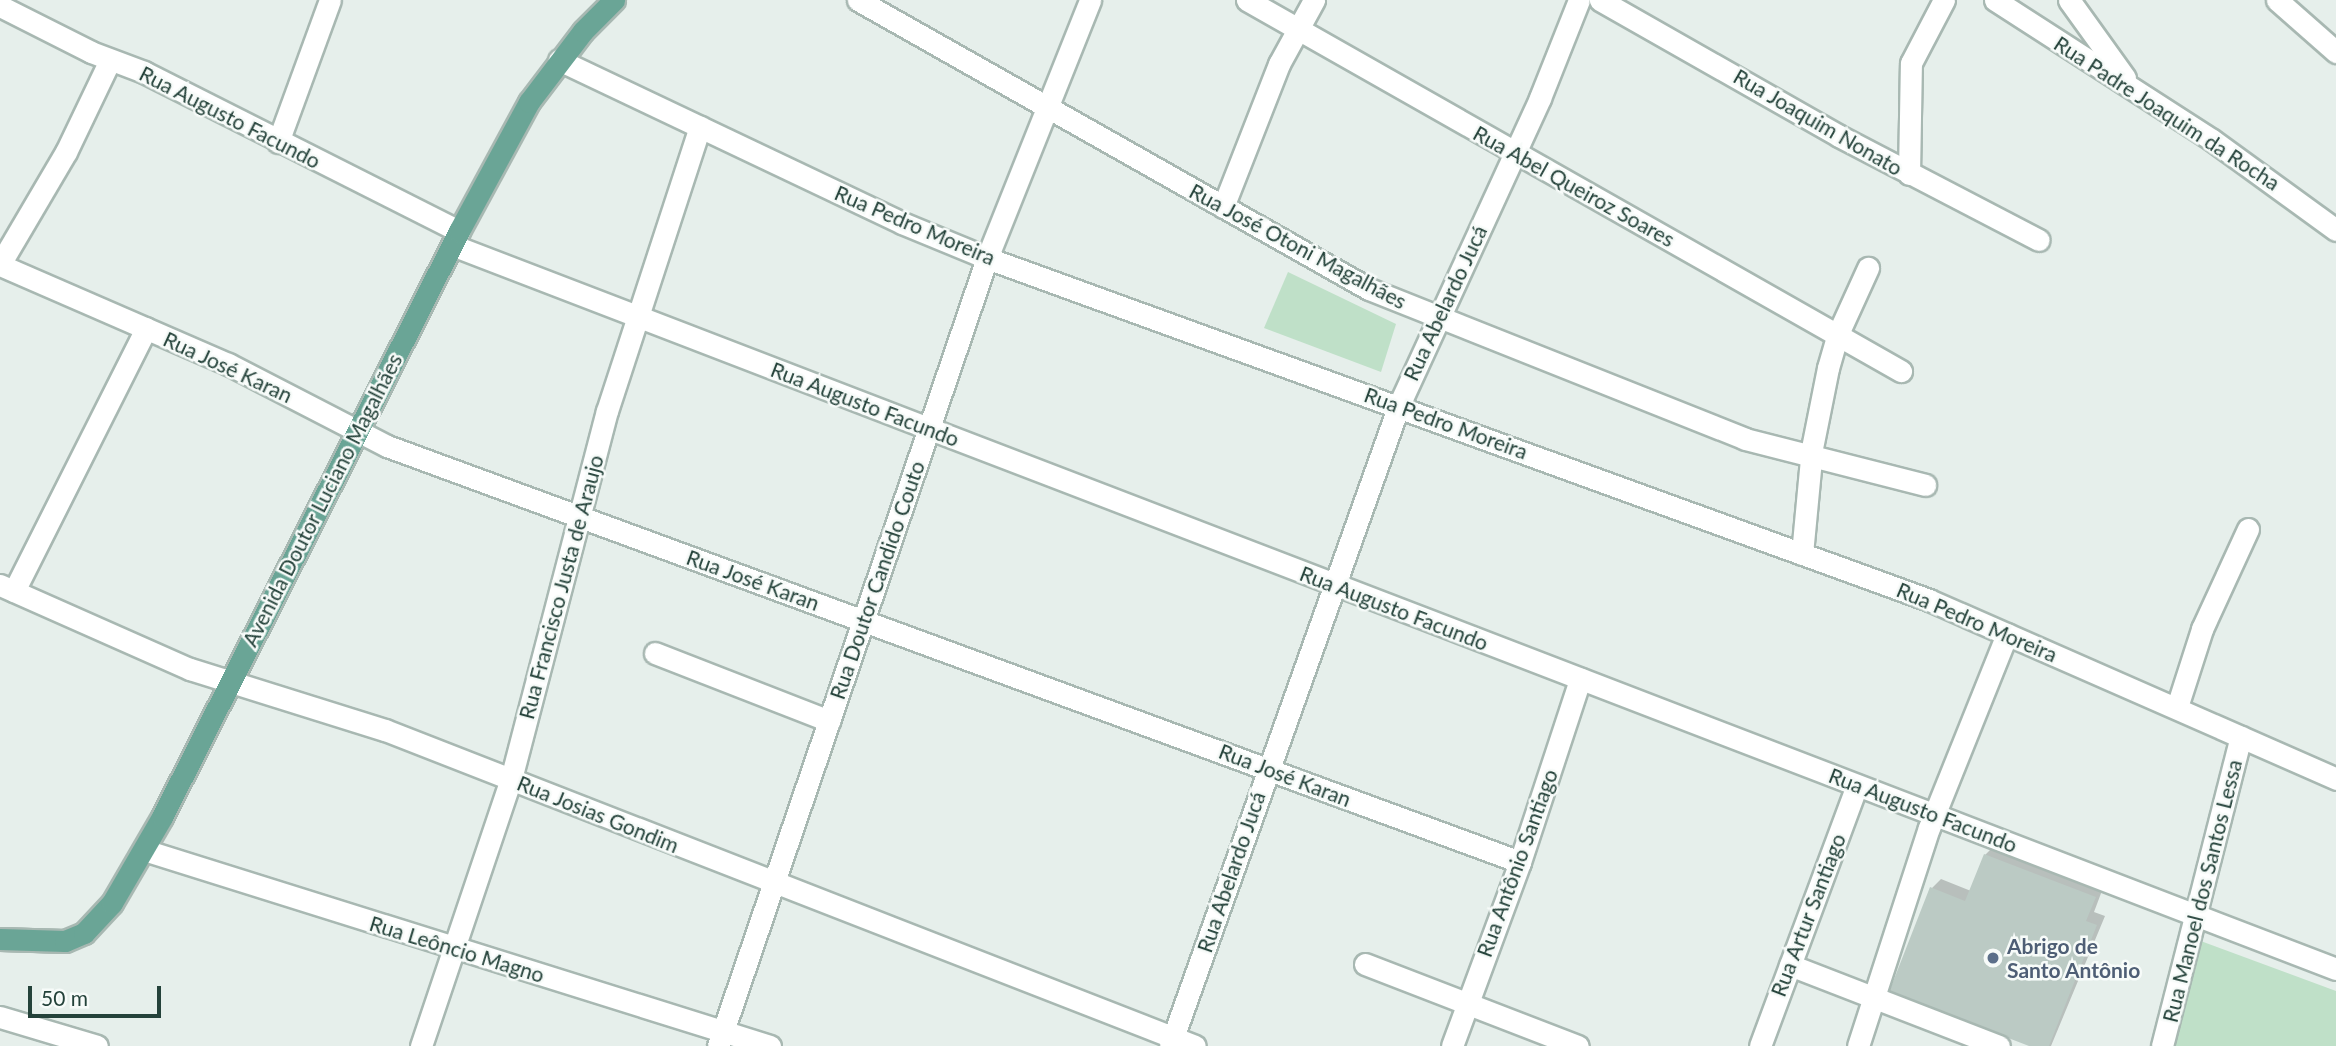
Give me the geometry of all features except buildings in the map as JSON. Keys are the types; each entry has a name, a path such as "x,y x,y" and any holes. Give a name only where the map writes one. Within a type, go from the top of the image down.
{"main road":[{"name":"Avenida Doutor Luciano Magalhães","path":"0,939 65,941 83,933 112,903 144,850 456,238 529,102 559,60 614,0"}],"street":[{"path":"278,142 330,0"},
{"name":"Rua José Otoni Magalhães","path":"858,0 1369,289 1682,416 1811,456 1925,485"},
{"name":"Rua Doutor Candido Couto","path":"720,1039 771,883 864,621 927,428 987,258 1090,0"},
{"name":"Rua Abel Queiroz Soares","path":"1247,0 1900,371"},
{"path":"1223,207 1297,28 1314,0"},
{"name":"Rua Abelardo Jucá","path":"1172,1042 1332,585 1399,405 1436,317 1556,63 1579,0"},
{"name":"Rua Joaquim Nonato","path":"1600,0 1909,174 2039,240"},
{"path":"1909,174 1911,63 1944,0"},
{"name":"Rua Padre Joaquim da Rocha","path":"1995,0 2255,168 2336,230"},
{"path":"2069,0 2133,88"},
{"path":"2277,0 2336,52"},
{"name":"Rua Augusto Facundo","path":"0,6 110,60 144,72 456,238 636,318 2336,969"},
{"path":"0,264 66,152 110,60"},
{"name":"Rua Pedro Moreira","path":"559,60 902,223 987,258 1399,405 1802,554 2007,634 2336,779"},
{"name":"Rua Francisco Justa de Araujo","path":"421,1046 511,779 579,517 636,318 700,127"},
{"name":"Rua José Karan","path":"0,264 239,369 357,432 579,517 1269,767 1520,862"},
{"path":"1802,554 1811,456 1837,336 1868,268"},
{"path":"7,588 146,328"},
{"path":"2176,707 2202,629 2248,528"},
{"name":"Rua Josias Gondim","path":"7,588 124,642 229,682 384,730 1172,1042 1195,1046"},
{"path":"1858,1046 1934,814 2007,634"},
{"path":"655,653 829,721"},
{"name":"Rua Antônio Santiago","path":"1452,1046 1466,1002 1520,862 1580,678"},
{"name":"Rua Manoel dos Santos Lessa","path":"2162,1046 2241,737"},
{"name":"Rua Artur Santiago","path":"1760,1046 1857,785"},
{"name":"Rua Leôncio Magno","path":"144,850 453,947 720,1039 770,1046"},
{"path":"1365,964 1578,1046"},
{"path":"1790,965 1999,1046"},
{"path":"0,1017 40,1038 97,1046"}],"green space":[{"path":"1288,272 1396,324 1381,372 1264,328"},
{"path":"2198,940 2336,991 2336,1046 2170,1046"}],"place":[{"name":"Abrigo de Santo Antônio","path":"1993,958"}]}
